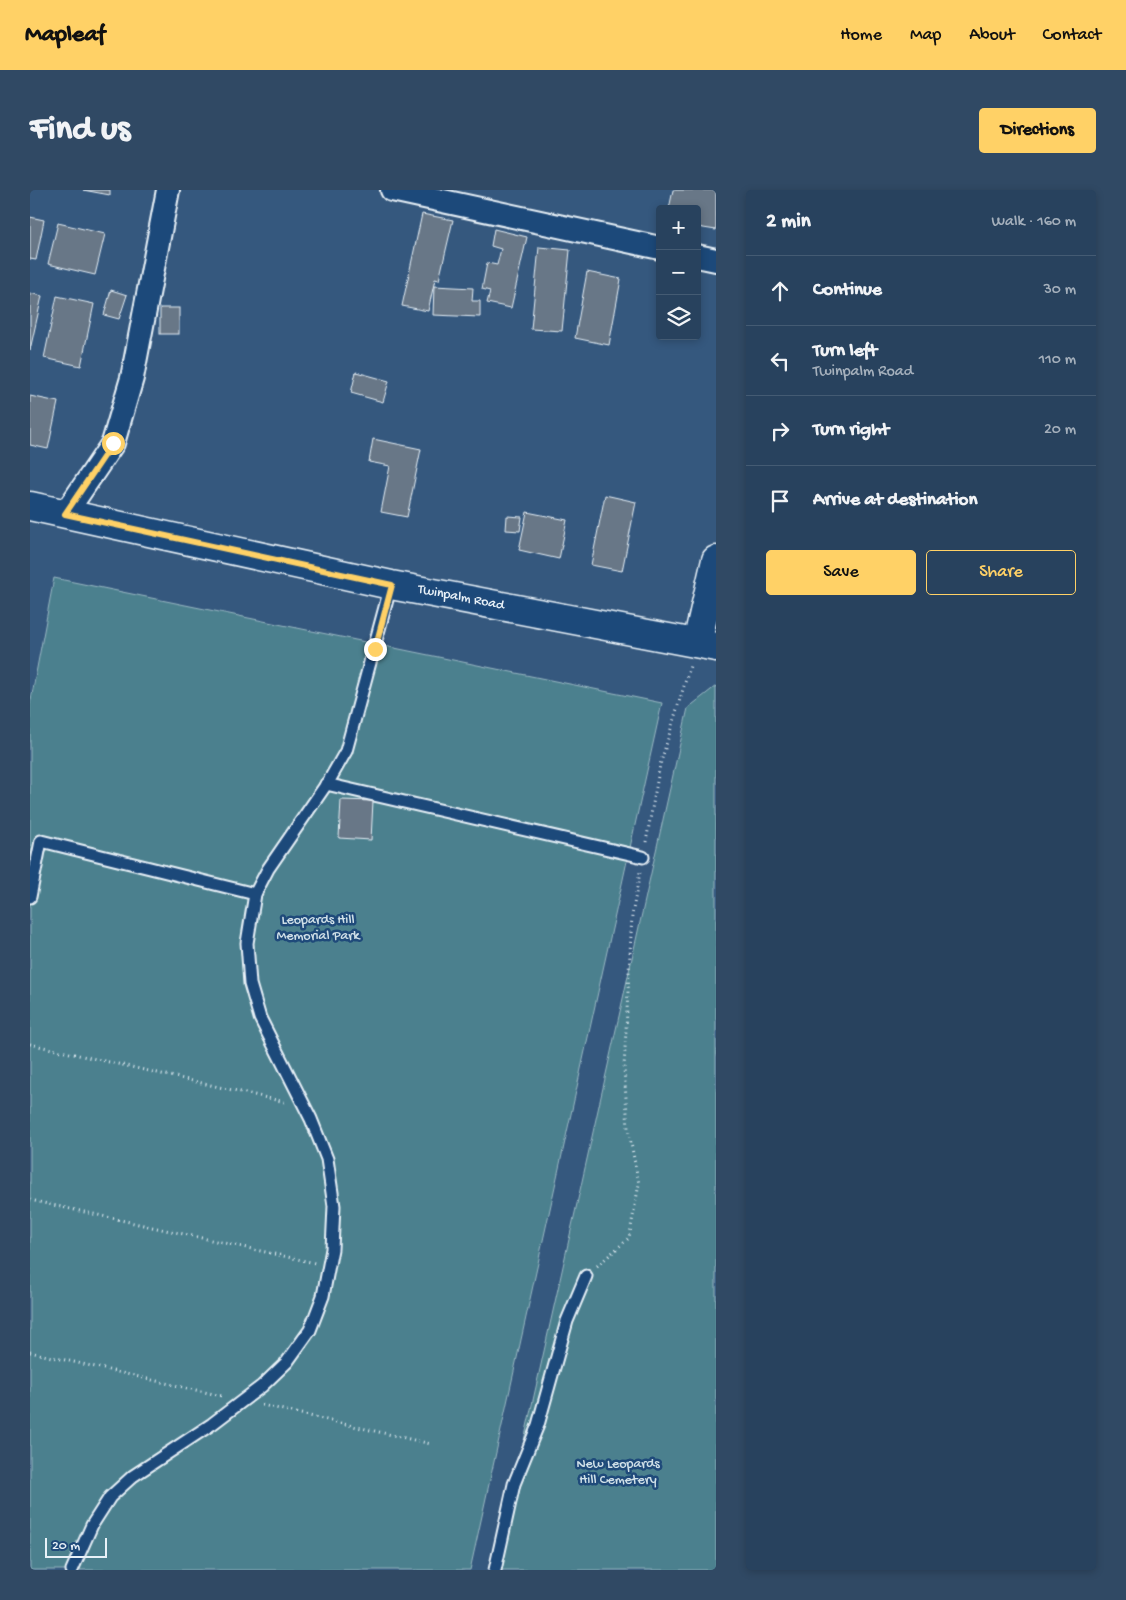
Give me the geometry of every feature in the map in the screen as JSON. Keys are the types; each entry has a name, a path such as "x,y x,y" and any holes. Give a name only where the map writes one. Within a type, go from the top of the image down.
{"main road":[{"name":"Twinpalm Road","path":"30,506 392,585 707,645"},
{"path":"707,645 716,560"}],"street":[{"path":"65,514 113,443 132,378 168,190"},
{"path":"392,190 480,200 656,247"},
{"path":"701,257 716,260"}],"lane":[{"path":"72,1570 92,1525 110,1497 133,1476 212,1424 262,1386 287,1362 310,1330 323,1296 332,1249 334,1206 327,1159 305,1106 260,1018 250,984 247,943 255,894 268,869 326,784 346,751 392,585"},
{"path":"326,784 643,857"},
{"path":"30,897 41,841 255,894"},
{"path":"495,1570 514,1484 538,1425 567,1320 586,1276"}],"path":[{"path":"586,1276 630,1238 639,1184 628,1128 624,1068 632,915 660,765 707,645"},
{"path":"30,1044 305,1106"},
{"path":"30,1200 329,1266"}],"green space":[{"name":"Leopards Hill Memorial Park","path":"54,578 662,703 470,1570 30,1570 30,705"},
{"name":"New Leopards Hill Cemetery","path":"716,686 716,1570 495,1570 688,708"}],"building":[{"path":"83,190 110,190 110,195"},
{"path":"673,190 716,190 716,230 701,228 701,205 670,205"},
{"path":"422,214 453,220 439,280 435,279 428,311 402,306"},
{"path":"30,217 44,220 36,260 30,259"},
{"path":"58,223 105,234 95,275 48,264"},
{"path":"494,229 527,237 511,308 487,303 490,291 482,289 487,263 497,265 501,249 491,246"},
{"path":"539,247 570,250 562,331 531,329"},
{"path":"587,272 621,279 609,345 575,338"},
{"path":"434,286 473,288 472,301 480,301 480,317 433,315"},
{"path":"111,290 127,295 119,319 104,315"},
{"path":"30,293 42,296 30,350"},
{"path":"57,296 94,304 81,366 44,358"},
{"path":"160,308 179,308 179,334 160,334"},
{"path":"356,372 389,381 383,402 351,393"},
{"path":"30,396 58,402 48,449 30,445"},
{"path":"373,439 421,449 407,517 381,512 390,466 369,462"},
{"path":"605,495 636,502 622,571 591,565"},
{"path":"527,512 567,520 559,559 519,550"},
{"path":"507,516 522,517 520,531 506,530"},
{"path":"341,800 373,801 371,840 339,838"}],"route":[{"path":"113,443 65,514 392,585 375,649"}]}
